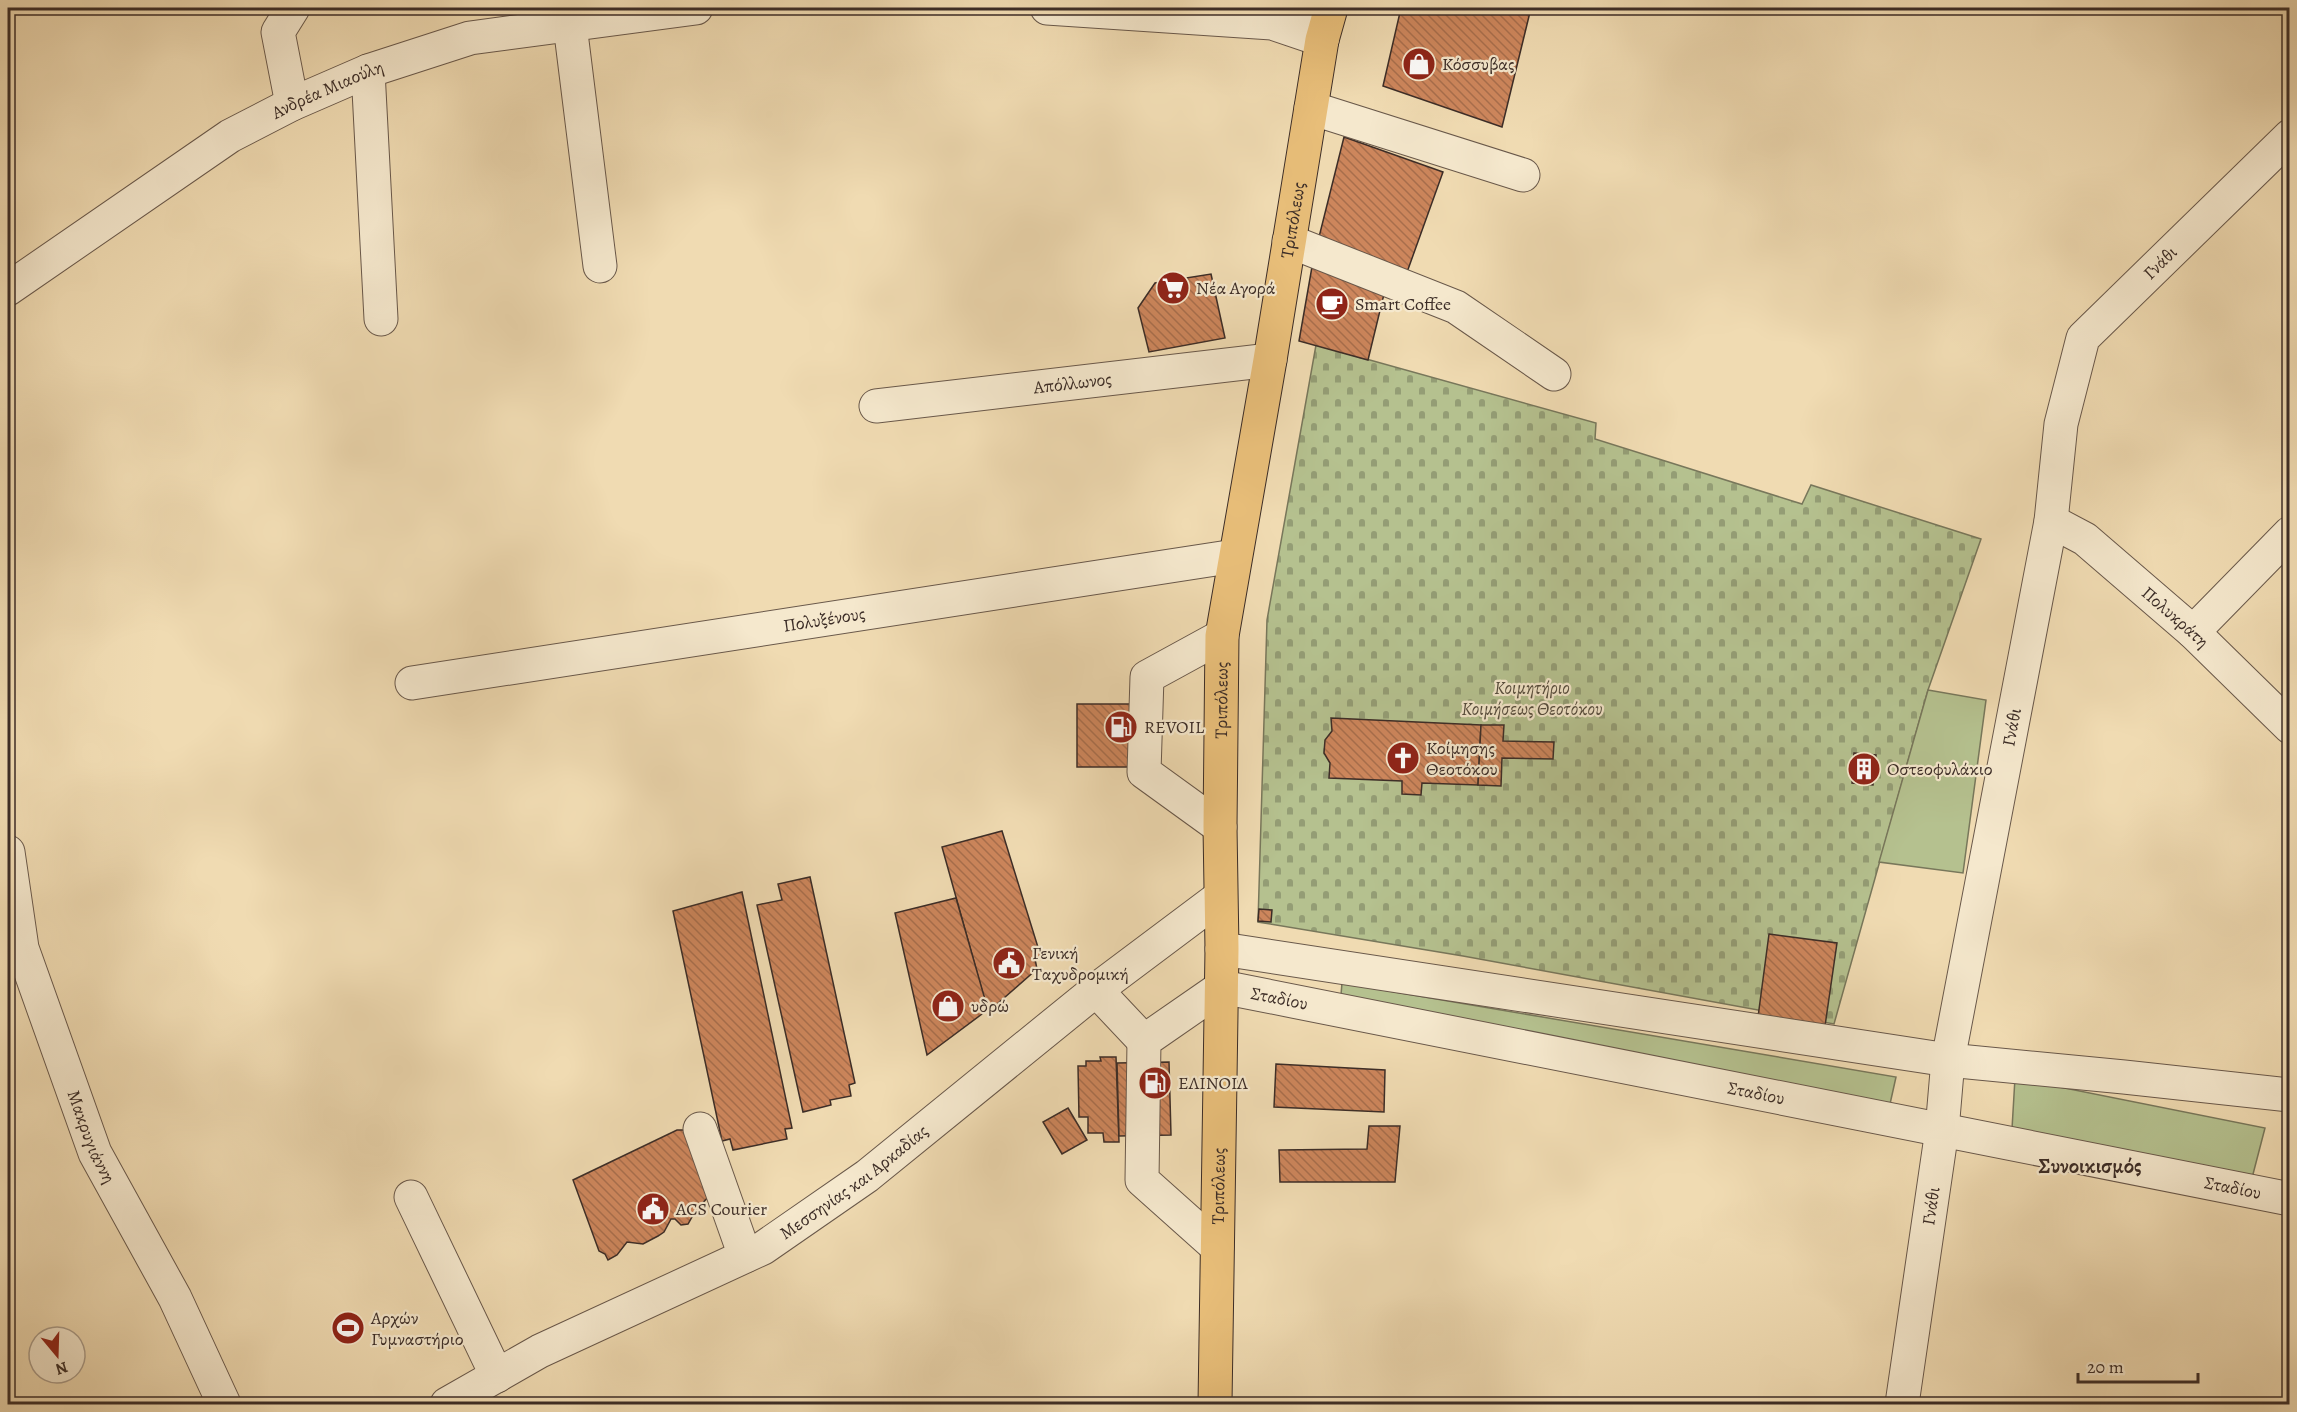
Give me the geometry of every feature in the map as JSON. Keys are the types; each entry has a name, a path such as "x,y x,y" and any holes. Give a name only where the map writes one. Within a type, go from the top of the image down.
{"main road":[{"name":"Τριπόλεως","path":"1215,1404 1222,987 1221,636 1270,360 1322,40 1332,8"}],"street":[{"path":"292,104 278,32 293,8"},
{"name":"Ανδρέα Μιαούλη","path":"8,289 230,136 292,104 368,71 470,38 696,8"},
{"path":"1047,8 1272,23 1322,40"},
{"path":"1310,8 1322,40"},
{"path":"570,25 600,266"},
{"path":"368,71 381,319"},
{"path":"1311,108 1523,175"},
{"name":"Γνάθι","path":"1902,1404 1942,1130 1948,1060 2051,521 2061,424 2083,338 2289,136"},
{"path":"1289,241 1456,307 1554,374"},
{"name":"Απόλλωνος","path":"876,406 1270,360"},
{"name":"Πολυκράτη","path":"2051,521 2085,539 2193,632 2289,727"},
{"path":"2193,632 2289,533"},
{"name":"Πολυξένους","path":"412,683 1235,556"},
{"path":"1220,827 1144,772 1147,677 1221,636"},
{"name":"Μακρυγιάννη","path":"8,852 22,948 95,1153 175,1298 224,1404"},
{"name":"Μεσσηνίας και Αρκαδίας","path":"447,1404 540,1351 763,1248 867,1176 1096,990 1220,897"},
{"path":"1222,949 1948,1060 2289,1095"},
{"path":"1144,1041 1222,987"},
{"name":"Σταδίου","path":"1222,987 2289,1199"},
{"path":"1096,990 1144,1041 1142,1180 1217,1247"},
{"path":"700,1129 745,1256"},
{"path":"411,1197 497,1376"}],"green space":[{"name":"Κοιμητήριο Κοιμήσεως Θεοτόκου","path":"1316,345 1596,423 1595,439 1802,504 1811,485 1981,539 1928,690 1834,1024 1463,956 1258,922 1267,620"},
{"path":"1928,690 1986,700 1963,873 1879,862"},
{"path":"1342,983 1896,1077 1890,1104 1341,995"},
{"path":"2015,1078 2265,1128 2252,1178 2012,1129"}],"building":[{"path":"1401,8 1531,8 1502,127 1383,86"},
{"path":"1344,137 1443,172 1406,275 1318,241"},
{"path":"1313,261 1385,290 1368,360 1299,341"},
{"path":"1211,274 1225,338 1149,352 1138,308 1155,283"},
{"path":"1077,704 1158,704 1158,767 1077,767"},
{"name":"Κοίμησης Θεοτόκου","path":"1331,718 1481,725 1478,785 1422,783 1421,795 1402,794 1402,781 1329,778 1330,763 1324,753 1325,740 1332,731"},
{"path":"1481,725 1504,725 1503,741 1554,742 1553,759 1502,758 1501,786 1478,785"},
{"name":"Οστεοφυλάκιο","path":"1854,753 1876,755 1873,785 1852,783"},
{"path":"1002,831 1041,957 1035,959 1037,969 988,1012 942,847"},
{"path":"810,877 855,1083 849,1085 851,1096 830,1100 831,1105 803,1112 757,905 782,900 778,884"},
{"path":"742,892 792,1128 785,1129 787,1139 733,1150 730,1139 722,1141 673,911"},
{"path":"956,898 986,1003 980,1006 982,1014 927,1055 895,913"},
{"path":"1259,909 1272,910 1271,922 1258,921"},
{"path":"1769,934 1837,943 1825,1026 1758,1017"},
{"path":"1100,1057 1116,1057 1119,1142 1104,1142 1103,1133 1088,1133 1088,1117 1079,1117 1078,1066 1086,1066 1086,1061 1101,1061"},
{"path":"1169,1062 1171,1135 1119,1136 1117,1063"},
{"path":"1276,1064 1385,1070 1384,1112 1274,1107"},
{"path":"1068,1108 1087,1140 1062,1154 1043,1122"},
{"path":"1369,1126 1400,1126 1395,1182 1280,1182 1279,1150 1367,1149"},
{"path":"677,1130 684,1130 711,1194 696,1210 688,1224 681,1225 675,1219 671,1219 664,1232 658,1236 643,1244 627,1242 617,1255 608,1260 605,1254 599,1251 573,1180"}],"place":[{"name":"Κόσσυβας","path":"1419,64"},
{"name":"Νέα Αγορά","path":"1173,288"},
{"name":"Smart Coffee","path":"1332,304"},
{"name":"REVOIL","path":"1121,727"},
{"name":"Κοίμησης Θεοτόκου","path":"1403,758"},
{"name":"Οστεοφυλάκιο","path":"1864,769"},
{"name":"Γενική Ταχυδρομική","path":"1009,963"},
{"name":"υδρώ","path":"948,1006"},
{"name":"ΕΛΙΝΟΙΛ","path":"1155,1083"},
{"name":"ACS Courier","path":"653,1209"},
{"name":"Αρχών Γυμναστήριο","path":"348,1328"}],"district":[{"name":"Συνοικισμός","path":"2090,1166"}]}
